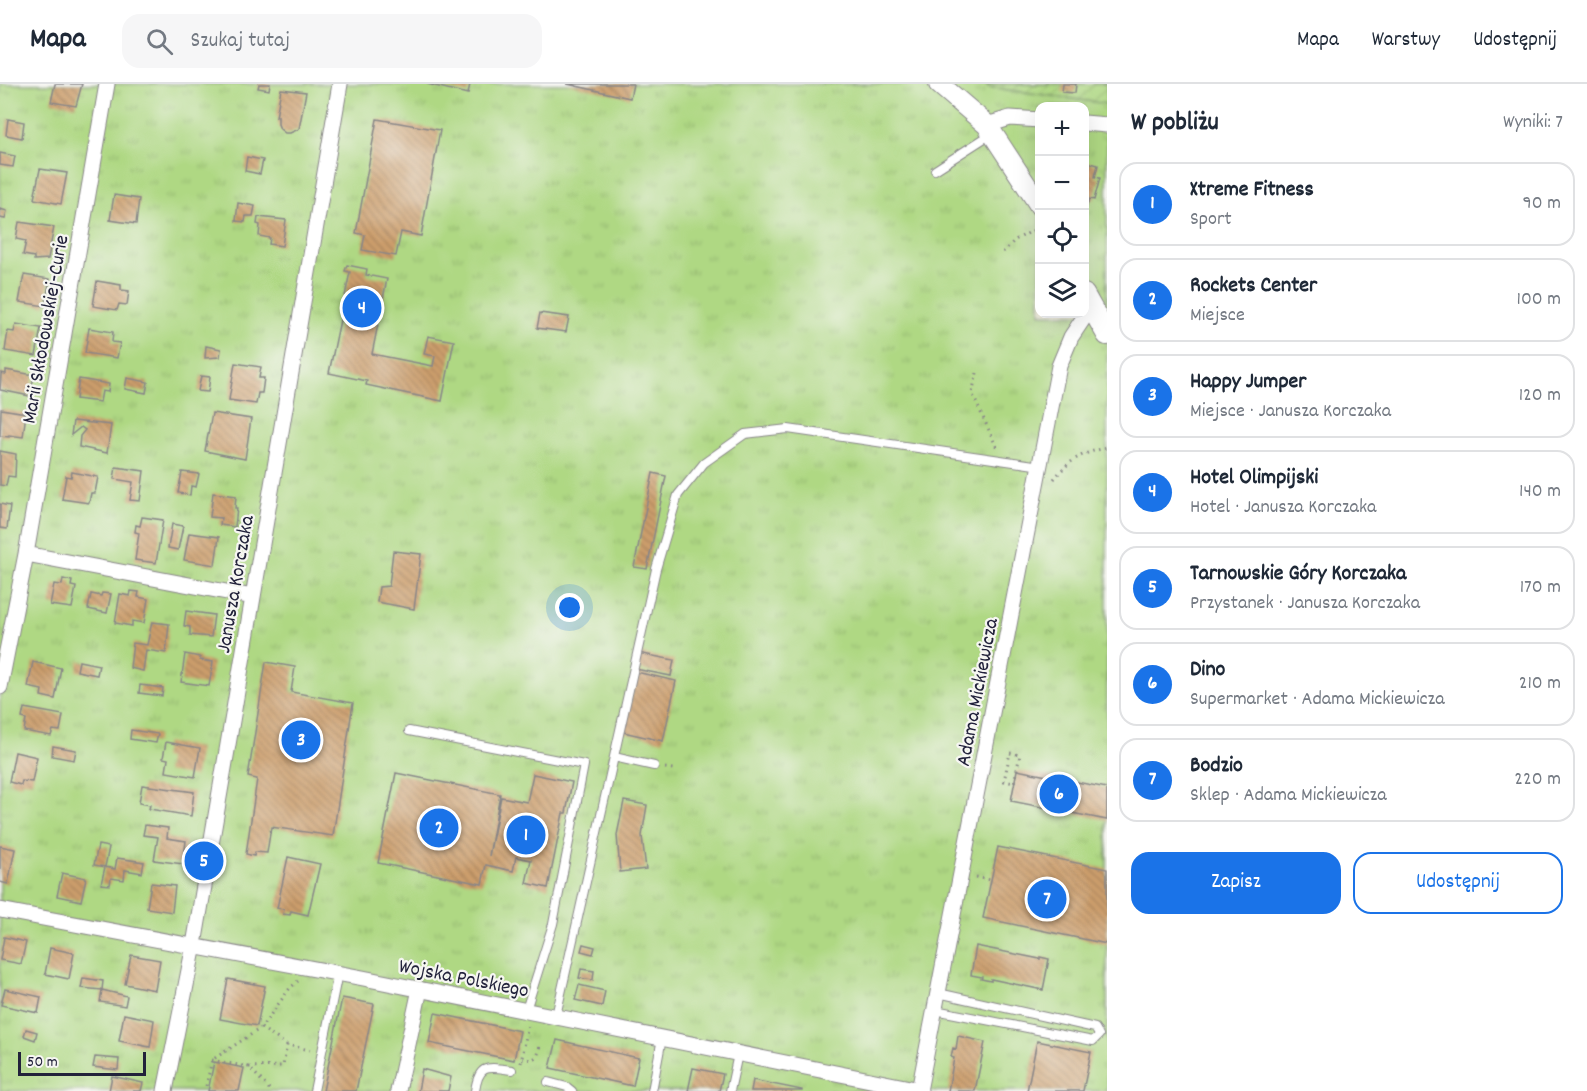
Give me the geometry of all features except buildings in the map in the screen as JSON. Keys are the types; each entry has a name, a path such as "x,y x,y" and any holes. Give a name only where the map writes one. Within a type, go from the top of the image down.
{"street":[{"name":"Marii Skłodowskiej-Curie","path":"0,687 26,554 107,84"},
{"name":"Janusza Korczaka","path":"165,1091 194,945 340,84"},
{"path":"939,84 989,129 1035,198"},
{"path":"989,129 1010,118 1035,120"},
{"path":"1089,123 1107,125"},
{"path":"1089,303 1107,335"},
{"name":"Adama Mickiewicza","path":"920,1090 1059,366 1080,318"},
{"path":"26,554 253,597"},
{"name":"Wojska Polskiego","path":"0,910 420,989 528,1015 556,1016 920,1090"},
{"path":"398,1091 420,989"}],"lane":[{"path":"935,171 989,129"},
{"path":"556,1016 656,569 678,495 704,463 745,434 788,429 1041,466"},
{"path":"409,731 584,765 553,924 528,1015"},
{"path":"614,757 654,766"},
{"path":"314,1091 338,973"},
{"path":"935,1010 1093,1041 1099,1035 1095,1028 938,993"},
{"path":"652,1091 662,1038"},
{"path":"730,1091 738,1054"},
{"path":"475,1091 479,1072 484,1069 490,1067 516,1069"},
{"path":"548,1082 567,1087 572,1091"}],"path":[{"path":"1003,252 1015,240 1035,230"},
{"path":"977,372 972,393 1003,461"},
{"path":"1052,481 1065,465 1089,451 1107,448"},
{"path":"1010,753 1020,755 1014,783 1004,781 1010,753"},
{"path":"974,877 991,880"},
{"path":"206,1086 212,1060 261,1028 290,988 305,976"},
{"path":"516,1069 522,1059 528,1015"},
{"path":"261,1028 287,1046 322,1052"},
{"path":"522,1059 537,1058 540,1043"},
{"path":"212,1060 249,1067 283,1066 287,1046"},
{"path":"249,1067 271,1091"}],"green space":[{"path":"0,84 1107,84 1107,1091 0,1091"},
{"path":"987,84 1107,84 1107,104 988,87"}],"place":[{"name":"Hotel Olimpijski","path":"362,308"},
{"name":"Happy Jumper","path":"301,740"},
{"name":"Dino","path":"1059,794"},
{"name":"Rockets Center","path":"439,828"},
{"name":"Xtreme Fitness","path":"526,835"},
{"name":"Tarnowskie Góry Korczaka","path":"204,861"},
{"name":"Bodzio","path":"1047,899"}]}
